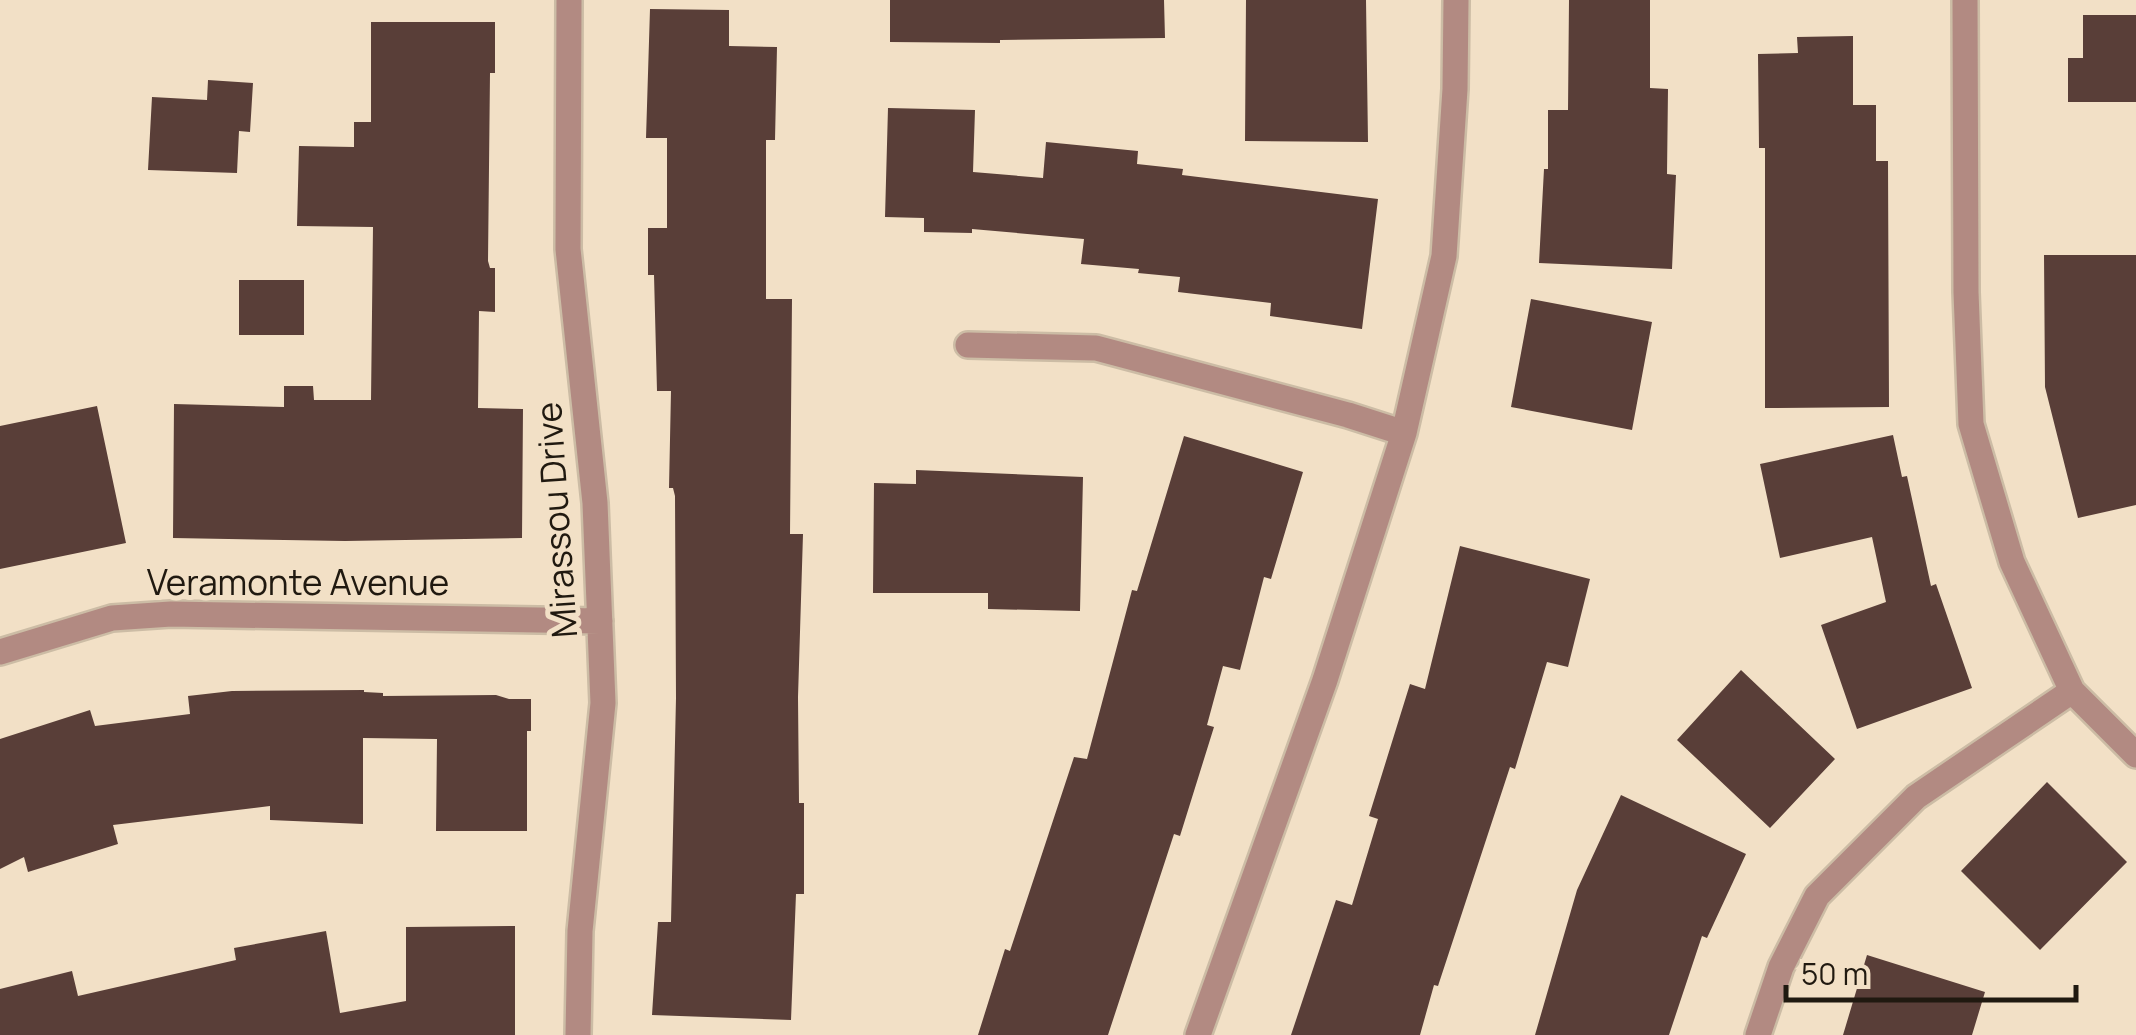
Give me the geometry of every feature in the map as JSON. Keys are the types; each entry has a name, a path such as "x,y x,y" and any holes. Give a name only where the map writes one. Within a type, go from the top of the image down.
{"street":[{"name":"Mirassou Drive","path":"570,0 568,249 595,503 603,702 580,931 578,1035"},
{"path":"1198,1035 1325,680 1404,434 1444,256 1455,89 1456,0"},
{"path":"1965,0 1966,292 1971,424 2012,562 2072,690 2136,755"},
{"path":"968,345 1096,348 1348,415 1404,434"},
{"name":"Veramonte Avenue","path":"0,652 112,618 171,614 600,621"},
{"path":"1758,1035 1780,967 1817,896 1916,797 2072,690"}],"building":[{"path":"890,0 1164,0 1165,38 890,42"},
{"path":"1246,0 1366,0 1368,142 1245,141"},
{"path":"1569,0 1650,0 1650,88 1668,89 1667,174 1676,175 1672,269 1539,263 1544,169 1548,169 1548,110 1568,110"},
{"path":"650,9 729,10 729,46 777,47 775,140 766,140 766,299 792,299 790,534 803,534 798,697 804,894 796,894 791,1020 652,1015 658,922 671,922 676,698 675,496 673,488 669,488 671,391 657,391 654,275 648,275 648,228 667,228 667,138 646,138"},
{"path":"2083,15 2136,15 2136,102 2068,102 2068,58 2083,58"},
{"path":"371,22 495,22 495,73 490,73 488,261 490,268 495,268 495,312 479,311 478,408 523,409 522,538 173,538 174,404 284,407 284,386 313,386 314,400 371,400 373,227 297,226 299,146 354,147 354,122 371,122"},
{"path":"1853,36 1853,105 1876,105 1876,161 1888,161 1889,407 1765,408 1765,148 1759,148 1758,54 1798,53 1797,37"},
{"path":"208,80 253,83 250,132 239,131 237,173 148,170 152,97 207,100"},
{"path":"888,108 975,110 973,172 1043,178 1046,142 1138,151 1137,164 1183,169 1182,175 1378,199 1362,329 1270,316 1271,303 1178,292 1180,277 1081,264 1084,239 972,229 972,233 924,232 924,218 885,217"},
{"path":"2044,255 2136,255 2136,505 2078,518 2045,387"},
{"path":"239,280 304,280 304,335 239,335"},
{"path":"1531,299 1652,322 1632,430 1511,407"},
{"path":"97,406 126,543 0,569 0,426"},
{"path":"1893,435 1902,477 1907,476 1931,586 1936,584 1972,688 1857,729 1821,625 1886,602 1872,537 1780,558 1760,464"},
{"path":"1184,436 1303,472 1271,579 1264,577 1240,670 1223,666 1207,725 1214,727 1180,836 1174,834 1108,1035 978,1035 1074,757 1087,759 1132,590 1137,591"},
{"path":"916,470 1083,477 1080,611 988,609 988,593 873,593 874,483 916,484"},
{"path":"1460,546 1590,579 1568,667 1547,662 1515,769 1510,767 1420,1035 1291,1035 1336,900 1352,905 1378,819 1369,816 1410,684 1425,689"},
{"path":"1741,670 1835,759 1770,828 1677,740"},
{"path":"364,690 383,696 496,695 531,699 531,731 527,731 527,831 436,831 437,739 363,738 363,824 270,820 270,806 113,825 118,844 28,872 24,857 0,869 0,739 90,710 95,726 190,714 188,696 232,691"},
{"path":"2047,782 2127,862 2040,950 1961,871"},
{"path":"1621,795 1746,854 1707,938 1702,936 1669,1035 1535,1035 1577,890"},
{"path":"515,926 515,1035 0,1035 0,989 72,971 78,996 236,960 234,948 326,931 340,1013 406,1001 406,927"},
{"path":"1867,955 1985,992 1972,1035 1843,1035"}]}
